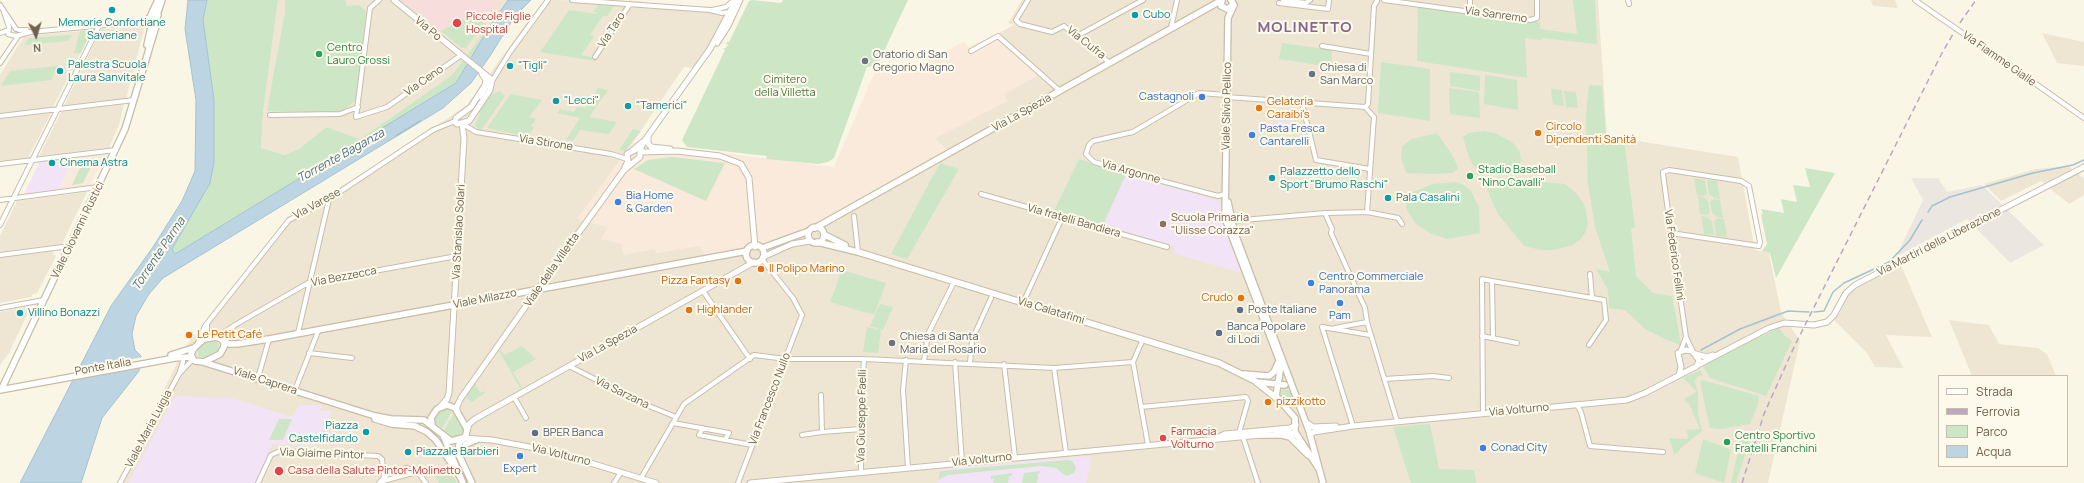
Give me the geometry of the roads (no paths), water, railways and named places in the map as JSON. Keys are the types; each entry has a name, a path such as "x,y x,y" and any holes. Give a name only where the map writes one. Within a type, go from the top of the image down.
{"main road":[{"name":"Viale Giovanni Rustici","path":"1,389 117,150 126,126 142,71 158,0"},
{"name":"Viale Giovanni Rustici","path":"153,17 162,0"},
{"name":"Via La Spezia","path":"1222,0 1220,3 1223,7"},
{"name":"Via La Spezia","path":"754,247 762,248 802,235 1222,0"},
{"name":"Via La Spezia","path":"1209,8 1223,7 1233,3"},
{"name":"Viale Silvio Pellico","path":"1233,3 1228,18 1226,193 1231,221 1310,435 1323,483"},
{"name":"Viale Silvio Pellico","path":"1223,7 1228,18"},
{"name":"Viale Silvio Pellico","path":"1226,193 1224,202 1225,216 1229,232 1281,368 1276,388"},
{"name":"Via La Spezia","path":"814,241 823,239 826,227 834,218"},
{"path":"814,241 807,237 812,229 822,228 825,234"},
{"name":"Via Calatafimi","path":"825,234 858,252"},
{"name":"Via Calatafimi","path":"814,241 858,252 1219,363 1244,374 1280,401 1294,418 1296,425 1294,431 1298,436"},
{"path":"754,247 747,251 745,258 754,262"},
{"path":"762,248 765,252 762,258"},
{"name":"Viale Milazzo","path":"222,339 229,344 237,344 269,339 747,251"},
{"name":"Via La Spezia","path":"754,262 762,258"},
{"name":"Ponte Italia","path":"1,389 10,386 180,355 209,337 222,339"},
{"path":"196,346 191,354 195,360 209,361 217,357 224,349 222,339"},
{"name":"Ponte Italia","path":"180,355 195,360"},
{"name":"Viale Caprera","path":"195,360 382,417 425,421 433,426"},
{"name":"Via Calatafimi","path":"1244,374 1269,376 1274,372 1279,361"},
{"name":"Via Calatafimi","path":"1255,381 1276,388 1280,401"},
{"path":"1276,388 1285,385 1290,386 1294,391"},
{"name":"Viale Caprera","path":"331,402 344,409 382,422 415,426 428,432 436,440 462,480"},
{"path":"463,438 452,441 433,426 430,421 431,416 438,408 449,405 455,408 468,431 458,448 460,458 472,483"},
{"path":"443,434 462,480"},
{"path":"1259,435 1282,435 1290,437 1319,469"},
{"path":"1298,436 1306,438 1310,435"},
{"path":"1298,436 1306,446 1312,460"},
{"path":"460,458 466,444 476,440"}],"street":[{"path":"270,115 340,114 358,107 370,8 379,0"},
{"name":"Via Po","path":"394,0 483,75"},
{"path":"472,130 462,124 456,123 455,121 487,87 548,0"},
{"name":"Via Taro","path":"572,0 710,10 721,9 731,11"},
{"path":"710,49 737,0"},
{"path":"637,160 641,156 645,140 648,135 710,49 726,30 737,0"},
{"name":"Via Taro","path":"721,9 737,0"},
{"name":"Via Cufra","path":"1028,0 1016,20 1020,24 1052,32 1064,26 1110,63"},
{"path":"1077,36 1143,0"},
{"path":"1171,28 1177,0"},
{"path":"1283,0 1289,3"},
{"path":"1304,5 1310,0"},
{"path":"1278,3 1304,5 1328,10 1329,0"},
{"name":"Via Sanremo","path":"1376,1 1383,0 1527,20 1536,19 1537,0"},
{"path":"1470,0 1470,12"},
{"name":"Via Fiamme Gialle","path":"1915,0 2084,118"},
{"path":"1365,107 1368,104 1374,6 1376,1"},
{"name":"Via Taro","path":"595,57 630,4"},
{"path":"0,5 19,31"},
{"name":"Via Taro","path":"710,10 719,13 731,11"},
{"path":"726,30 731,11"},
{"path":"4,12 13,38 7,52"},
{"path":"719,13 724,18 725,24"},
{"path":"10,32 98,26 153,17"},
{"path":"0,33 153,17"},
{"path":"0,33 8,24"},
{"path":"0,225 98,26"},
{"path":"0,63 19,31"},
{"path":"971,51 998,36 1060,91"},
{"path":"1322,46 1371,54"},
{"name":"Via Ceno","path":"358,107 356,117 387,107 461,57"},
{"path":"483,75 491,80"},
{"path":"475,101 486,84 483,75"},
{"path":"462,124 470,119 490,91 491,80"},
{"name":"Via Argonne","path":"1224,202 1218,196 1094,162 1090,160 1086,154 1089,145 1093,141 1133,132 1199,93 1227,96"},
{"path":"1227,96 1365,107 1372,114 1374,119 1367,212"},
{"path":"0,116 134,100"},
{"path":"1302,103 1316,160 1370,169"},
{"path":"460,115 467,114 470,119 472,130"},
{"name":"Via Varese","path":"196,346 203,329 208,322 289,220 328,199 433,130 455,121"},
{"name":"Via Stanislao Solari","path":"438,408 446,400 449,394 464,138 462,124"},
{"name":"Via Stirone","path":"472,130 611,154 627,159"},
{"path":"648,135 648,142 652,147 725,157 735,160 743,166 749,180 755,239 754,247"},
{"path":"632,151 645,140"},
{"path":"0,164 117,150"},
{"path":"632,151 655,153 680,152"},
{"name":"Via Stirone","path":"611,154 632,151"},
{"name":"Viale della Villetta","path":"624,170 627,154 632,151"},
{"path":"627,159 630,161 637,160 655,153"},
{"name":"Viale della Villetta","path":"458,412 457,406 461,398 538,289 624,170 637,160"},
{"name":"Via Martiri della Liberazione","path":"1806,324 1821,324 1830,320 1844,295 1855,286 2084,167"},
{"name":"Via Federico Fellini","path":"1671,233 1758,246 1761,243 1749,188 1742,181 1668,170 1664,171 1663,174 1671,233 1686,337 1685,345 1681,350"},
{"path":"0,200 98,187"},
{"path":"1218,196 1226,193"},
{"name":"Via fratelli Bandiera","path":"981,194 1167,247"},
{"path":"298,333 328,199"},
{"path":"1231,221 1325,213 1367,212 1398,218 1402,224"},
{"path":"1325,213 1332,229 1331,233 1365,308 1370,335 1397,421"},
{"path":"854,216 858,252"},
{"path":"1023,302 1062,218"},
{"name":"Via La Spezia","path":"762,258 792,244 814,241"},
{"path":"0,255 70,246"},
{"name":"Via Bezzecca","path":"222,339 225,333 235,325 308,283 458,256"},
{"name":"Via Francesco Nullo","path":"738,483 802,315 793,298 762,258"},
{"name":"Via La Spezia","path":"468,431 469,424 473,420 754,262"},
{"path":"1590,274 1592,298"},
{"path":"1483,413 1482,279 1604,300 1606,320 1589,345"},
{"path":"1492,281 1493,338"},
{"path":"924,361 928,334 954,282"},
{"path":"703,291 750,358"},
{"path":"970,363 972,340 991,298"},
{"path":"0,308 44,300"},
{"path":"208,322 207,333 222,339"},
{"path":"1333,328 1367,322"},
{"name":"Via Volturno","path":"1310,435 1314,432 1353,426 1483,413 1577,406 1633,398 1769,328 1784,323 1806,324"},
{"path":"1353,426 1322,327 1370,335"},
{"path":"294,390 319,329"},
{"path":"1482,336 1517,343"},
{"name":"Via Federico Fellini","path":"1686,337 1694,352"},
{"path":"258,378 269,339"},
{"path":"1143,339 1133,362 1148,445"},
{"name":"Via Volturno","path":"1681,350 1687,350 1708,357 1730,348"},
{"path":"1679,375 1681,367 1678,354 1681,350"},
{"path":"1679,360 1685,366 1697,366 1699,360 1694,352"},
{"path":"309,353 352,358"},
{"name":"Viale Maria Luigia","path":"120,483 179,374 184,361 180,355"},
{"path":"641,478 684,404 750,358 757,355 786,359 906,360 1004,364 1054,368 1133,362"},
{"name":"Via Giuseppe Faelli","path":"861,472 864,359"},
{"name":"Viale Maria Luigia","path":"179,374 195,360"},
{"path":"906,360 903,390 908,468"},
{"path":"955,362 962,462"},
{"path":"1004,364 1015,457"},
{"name":"Via Sarzana","path":"569,366 644,404 676,417"},
{"path":"1054,368 1066,452"},
{"path":"1384,379 1433,376 1449,378"},
{"path":"821,395 822,432"},
{"path":"514,397 526,418"},
{"path":"1141,407 1246,397 1248,401 1241,435 1258,483"},
{"path":"1577,406 1581,412 1590,446 1663,452"},
{"name":"Via Volturno","path":"1305,422 1308,426 1313,427 1353,426"},
{"path":"673,423 729,433 726,440"},
{"name":"Via Volturno","path":"750,483 1214,438 1290,428 1296,425"},
{"path":"703,428 699,435 752,445"},
{"path":"802,435 861,429"},
{"name":"Via Volturno","path":"1241,435 1286,432 1298,436"},
{"name":"Via Volturno","path":"463,438 492,440 551,451 656,483"},
{"name":"Via Giaime Pintor","path":"258,483 273,453 280,451 373,455 382,460 384,478"},
{"path":"379,483 388,474 401,469 411,468 417,472 426,483"},
{"path":"379,483 385,479 396,478 417,472"},
{"path":"614,483 621,472"}],"water":[{"name":"Torrente Parma","path":"188,0 207,0 203,20 214,100 214,162 210,183 172,249 175,254 456,83 490,26 508,0 531,0 515,16 471,83 443,108 163,278 149,294 136,316 132,334 135,350 141,356 139,371 102,418 81,483 20,483 111,306 153,247 182,201 195,171 196,100 185,29"}],"waterway":[{"name":"Torrente Baganza","path":"396,136 420,121"},
{"path":"1928,212 1932,206 1950,197 2033,173 2073,165 2084,160"},
{"path":"1814,312 1824,311 1833,292 1844,283 1889,262 1910,240 1922,220"},
{"path":"1701,350 1740,329 1788,311 1809,312"}],"railway":[{"path":"1742,483 1764,414 1795,345 1941,55 1957,27 1976,0"}],"place":[{"name":"Memorie Confortiane Saveriane","path":"112,10"},
{"name":"Cubo","path":"1135,15"},
{"name":"Piccole Figlie Hospital","path":"457,23"},
{"name":"Centro Lauro Grossi","path":"319,54"},
{"name":"Oratorio di San Gregorio Magno","path":"865,61"},
{"name":"\"Tigli\"","path":"510,66"},
{"name":"Palestra Scuola Laura Sanvitale","path":"60,71"},
{"name":"Chiesa di San Marco","path":"1312,74"},
{"name":"Castagnoli","path":"1202,97"},
{"name":"\"Lecci\"","path":"556,101"},
{"name":"\"Tamerici\"","path":"628,106"},
{"name":"Gelateria Caraibi's","path":"1259,108"},
{"name":"Circolo Dipendenti Sanità","path":"1538,133"},
{"name":"Pasta Fresca Cantarelli","path":"1252,135"},
{"name":"Cinema Astra","path":"52,163"},
{"name":"Stadio Baseball \"Nino Cavalli\"","path":"1470,176"},
{"name":"Palazzetto dello Sport \"Brumo Raschi\"","path":"1272,178"},
{"name":"Pala Casalini","path":"1388,198"},
{"name":"Bia Home & Garden","path":"618,202"},
{"name":"Scuola Primaria \"Ulisse Corazza\"","path":"1163,224"},
{"name":"Il Polipo Marino","path":"761,269"},
{"name":"Pizza Fantasy","path":"738,281"},
{"name":"Centro Commerciale Panorama","path":"1311,283"},
{"name":"Crudo","path":"1241,298"},
{"name":"Pam","path":"1340,303"},
{"name":"Highlander","path":"689,310"},
{"name":"Poste Italiane","path":"1240,310"},
{"name":"Villino Bonazzi","path":"20,313"},
{"name":"Banca Popolare di Lodi","path":"1219,333"},
{"name":"Le Petit Café","path":"189,335"},
{"name":"Chiesa di Santa Maria del Rosario","path":"892,343"},
{"name":"pizzikotto","path":"1268,402"},
{"name":"Piazza Castelfidardo","path":"366,432"},
{"name":"BPER Banca","path":"535,433"},
{"name":"Farmacia Volturno","path":"1163,438"},
{"name":"Centro Sportivo Fratelli Franchini","path":"1727,442"},
{"name":"Conad City","path":"1483,448"},
{"name":"Piazzale Barbieri","path":"408,452"},
{"name":"Expert","path":"520,456"},
{"name":"Casa della Salute Pintor-Molinetto","path":"279,471"}],"district":[{"name":"MOLINETTO","path":"1305,28"}],"park label":[{"name":"Cimitero della Villetta","path":"785,86"}]}
